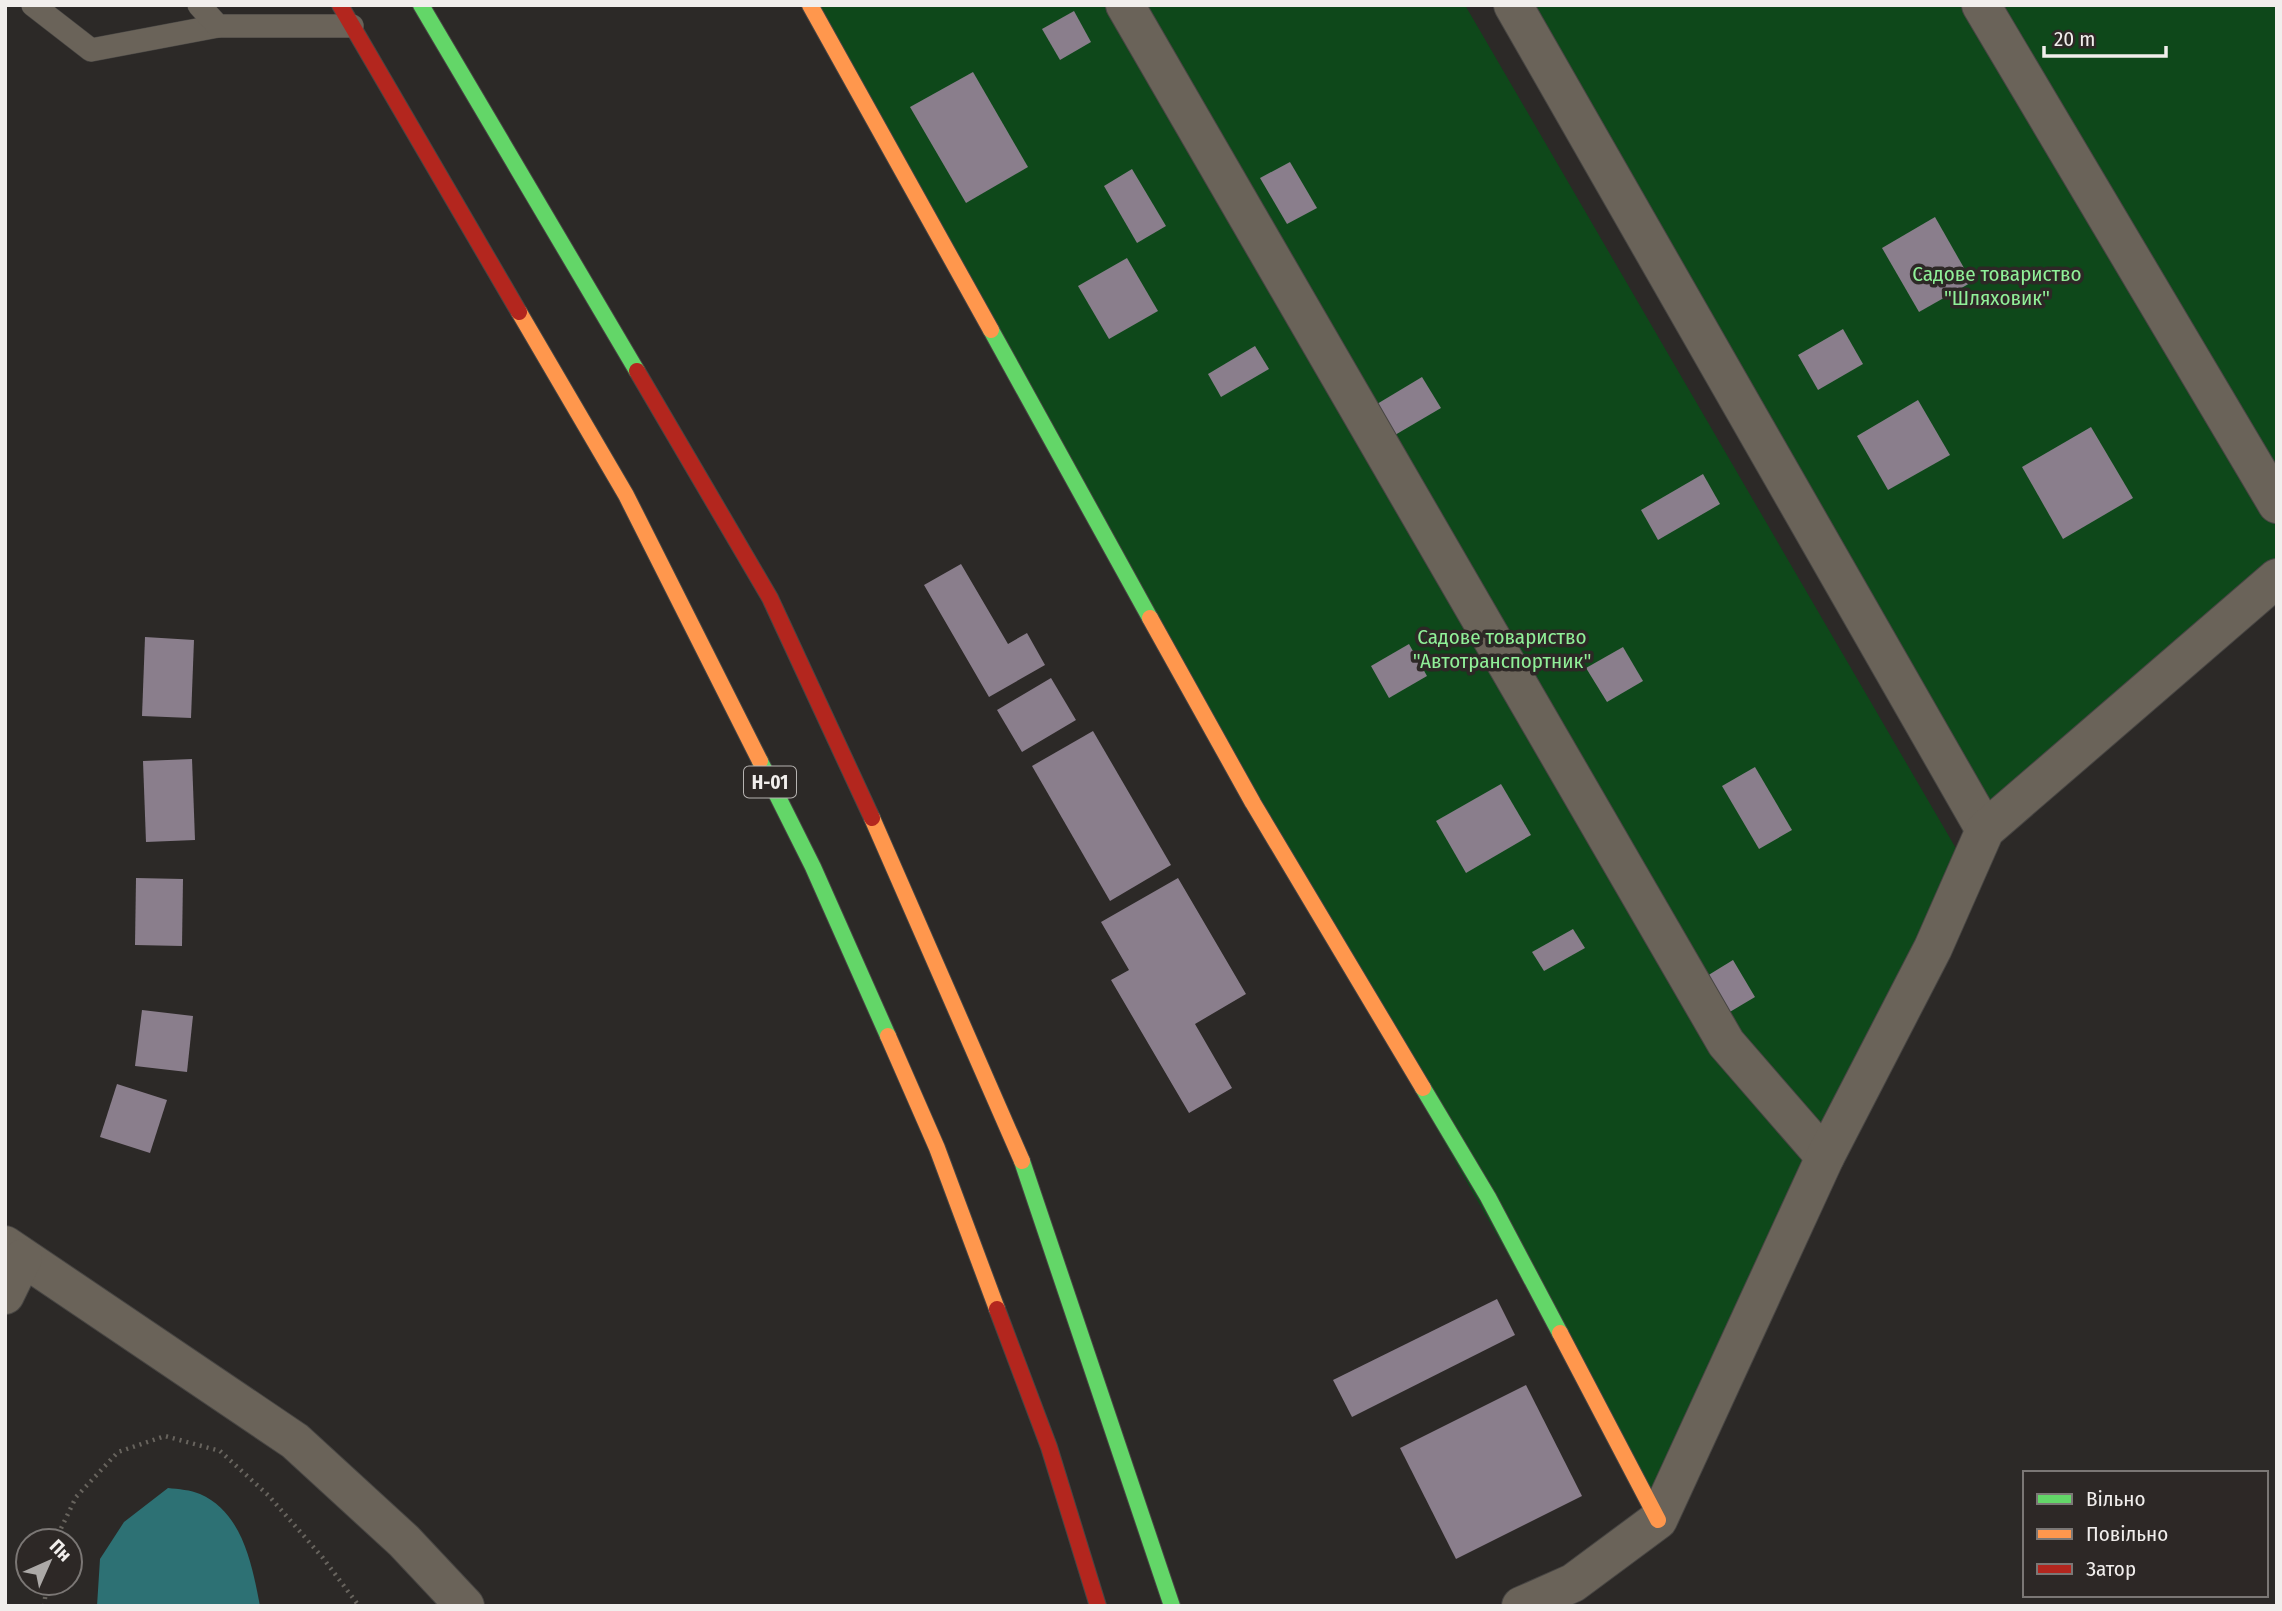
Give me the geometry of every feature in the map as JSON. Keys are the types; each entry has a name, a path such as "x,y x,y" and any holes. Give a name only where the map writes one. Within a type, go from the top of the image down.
{"main road":[{"name":"Н-01","path":"340,5 626,495 813,867 937,1148 1049,1447 1098,1606"},
{"path":"421,5 770,598 901,881 1024,1164 1172,1606"},
{"path":"810,5 1252,803 1488,1197 1658,1520"}],"street":[{"path":"1125,5 1726,1042 1825,1157"},
{"path":"1513,5 1985,830"},
{"path":"1981,5 2277,504"},
{"path":"1521,1606 1573,1583 1658,1520 1825,1157 1933,948 1985,830 2277,578"},
{"path":"5,1295 14,1252 295,1441 404,1541 465,1606"}],"lane":[{"path":"33,5 91,50 218,26 352,26"},
{"path":"199,5 218,26"}],"path":[{"path":"62,1527 76,1497 118,1452 165,1436 220,1451 269,1496 323,1558 359,1606"}],"green space":[{"name":"Садове товариство \"Автотранспортник\"","path":"801,5 1465,5 1968,869 1658,1520"},
{"name":"Садове товариство \"Шляховик\"","path":"1513,5 2277,5 2277,578 1985,830"}],"water":[{"path":"168,1488 200,1494 226,1514 236,1527 249,1558 260,1606 97,1606 100,1559 124,1522"}],"building":[{"path":"1074,11 1091,42 1060,60 1042,29"},
{"path":"973,72 1028,167 966,203 910,107"},
{"path":"1290,162 1317,208 1287,224 1260,178"},
{"path":"1132,169 1166,226 1137,243 1104,186"},
{"path":"1935,217 1972,282 1919,312 1882,248"},
{"path":"1127,258 1158,311 1109,339 1078,286"},
{"path":"1843,329 1863,364 1818,390 1798,355"},
{"path":"1255,346 1269,369 1221,397 1208,374"},
{"path":"1422,377 1441,408 1395,435 1377,404"},
{"path":"1918,400 1950,455 1888,490 1857,436"},
{"path":"2091,427 2133,498 2063,539 2022,467"},
{"path":"1703,474 1720,504 1658,540 1641,510"},
{"path":"961,564 1008,644 1027,633 1045,665 989,697 924,585"},
{"path":"145,637 194,640 191,718 142,716"},
{"path":"1409,644 1427,676 1389,698 1371,666"},
{"path":"1623,647 1643,681 1607,702 1586,668"},
{"path":"1051,678 1076,720 1022,752 997,710"},
{"path":"1093,731 1171,865 1110,901 1032,766"},
{"path":"192,759 195,840 146,842 143,761"},
{"path":"1755,767 1792,830 1759,849 1722,786"},
{"path":"1501,784 1531,835 1466,873 1436,821"},
{"path":"136,878 183,879 182,946 135,945"},
{"path":"1178,878 1246,994 1195,1024 1232,1088 1189,1113 1111,980 1129,970 1101,922"},
{"path":"1573,929 1585,948 1544,971 1532,952"},
{"path":"1733,960 1755,997 1723,1016 1702,979"},
{"path":"142,1010 193,1016 187,1072 135,1066"},
{"path":"117,1084 167,1100 150,1153 100,1137"},
{"path":"1497,1299 1515,1335 1352,1417 1333,1380"},
{"path":"1526,1385 1582,1496 1456,1559 1400,1448"}],"traffic: fast":[{"path":"421,5 637,371"},
{"path":"991,330 1150,618"},
{"path":"760,761 813,867 888,1036"},
{"path":"1423,1088 1488,1197 1560,1333"},
{"path":"1022,1161 1172,1606"}],"traffic: slow":[{"path":"810,5 991,330"},
{"path":"519,312 626,495 760,761"},
{"path":"1150,618 1253,803 1423,1088"},
{"path":"872,818 1022,1161"},
{"path":"888,1036 937,1148 997,1309"},
{"path":"1560,1333 1658,1520"}],"traffic: jam":[{"path":"340,5 519,312"},
{"path":"637,371 770,598 872,818"},
{"path":"997,1309 1049,1447 1098,1606"}]}
